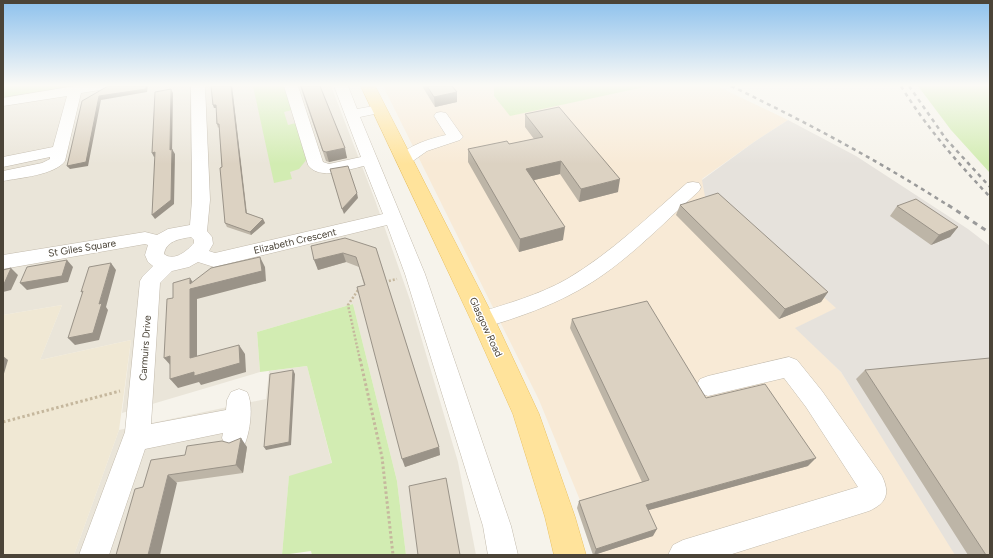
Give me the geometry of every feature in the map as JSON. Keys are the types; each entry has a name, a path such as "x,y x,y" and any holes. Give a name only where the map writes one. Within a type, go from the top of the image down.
{"main road":[{"name":"Glasgow Road","path":"380,112 483,320 526,414 560,517 570,555"}],"street":[{"path":"3,176 47,167 57,161 69,112"},
{"path":"198,234 201,200 199,112"},
{"path":"299,112 316,165 328,169 370,160"},
{"path":"363,112 352,114 415,274 497,526 503,555"},
{"path":"404,160 430,143 455,137 441,116"},
{"path":"3,162 60,150"},
{"path":"483,320 525,305 573,284 604,264 693,187"},
{"name":"Elizabeth Crescent","path":"198,254 214,260 393,218"},
{"path":"183,232 198,234 203,237 204,244 198,254 182,262 164,253 167,237 183,232"},
{"name":"St Giles Square","path":"3,262 145,238 164,253"},
{"name":"Carmuirs Drive","path":"94,555 138,432 150,281 164,253"},
{"path":"683,555 869,497 874,493 873,485 814,399 789,367 708,386"},
{"path":"136,439 237,419"}],"path":[{"path":"379,284 415,274"},
{"path":"365,288 358,290 348,305 382,457 393,555"},
{"path":"3,422 142,385"}],"shaded area":[{"path":"3,112 341,112 375,200 410,300 458,462 476,555 406,555 397,481 353,304 257,332 260,372 122,413 131,340 40,360 62,305 3,315"},
{"path":"396,112 508,112 510,115 524,112 771,112 788,120 702,179 720,204 837,308 796,328 841,372 956,555 597,555 584,510 539,400"},
{"path":"788,120 856,156 968,229 990,246 990,555 955,555 841,372 795,328 836,308 720,204 706,202 702,180 754,142"},
{"path":"62,305 40,360 131,340 119,430 74,555 3,555 3,315"},
{"path":"307,366 332,464 289,477 282,555 74,555 119,430 266,399 269,371"}],"green space":[{"path":"259,112 284,112 288,125 296,123 307,159 299,169 290,172 292,179 274,183"},
{"path":"507,112 528,112 510,116"},
{"path":"938,112 990,112 990,173 951,130"},
{"path":"353,304 397,481 406,555 312,555 311,551 282,555 289,476 332,463 307,366 260,372 257,332"}],"building":[{"path":"79,112 96,112 86,162 67,166"},
{"path":"154,112 171,112 170,150 172,149 171,200 152,215 155,152 152,153"},
{"path":"216,112 234,112 246,213 263,219 250,232 225,223 220,168 222,167 219,124 217,124"},
{"path":"310,112 330,112 345,148 326,152 323,151"},
{"path":"535,112 563,112 620,179 581,189 561,161 526,169 565,227 520,239 468,149 507,141 509,144 543,137 525,114"},
{"path":"348,166 357,193 342,209 330,169"},
{"path":"718,193 828,292 785,309 680,205"},
{"path":"916,199 958,227 939,235 897,206"},
{"path":"345,238 376,248 439,447 402,459 357,287 365,285 356,257 343,253 314,260 311,246"},
{"path":"260,257 262,271 190,289 190,358 239,345 240,363 194,376 194,372 170,379 170,356 164,358 167,299 173,298 173,283 190,278 190,284 211,268"},
{"path":"67,260 62,276 20,283 27,267"},
{"path":"111,263 99,304 102,303 93,333 68,338 89,267"},
{"path":"11,268 4,284 3,284 3,270"},
{"path":"647,301 706,398 765,384 816,458 646,505 657,529 596,549 579,501 649,480 572,319"},
{"path":"990,358 990,555 986,555 865,370"},
{"path":"293,370 289,442 264,447 270,374"},
{"path":"241,438 236,465 168,475 148,555 116,555 135,489 143,487 151,460 185,455 187,446 222,441 229,443"},
{"path":"446,478 460,555 418,555 409,486"}],"railway":[{"path":"783,112 896,173 949,206"},
{"path":"918,112 942,144 990,197"},
{"path":"927,112 946,139 990,187"},
{"path":"948,205 990,233"}]}
